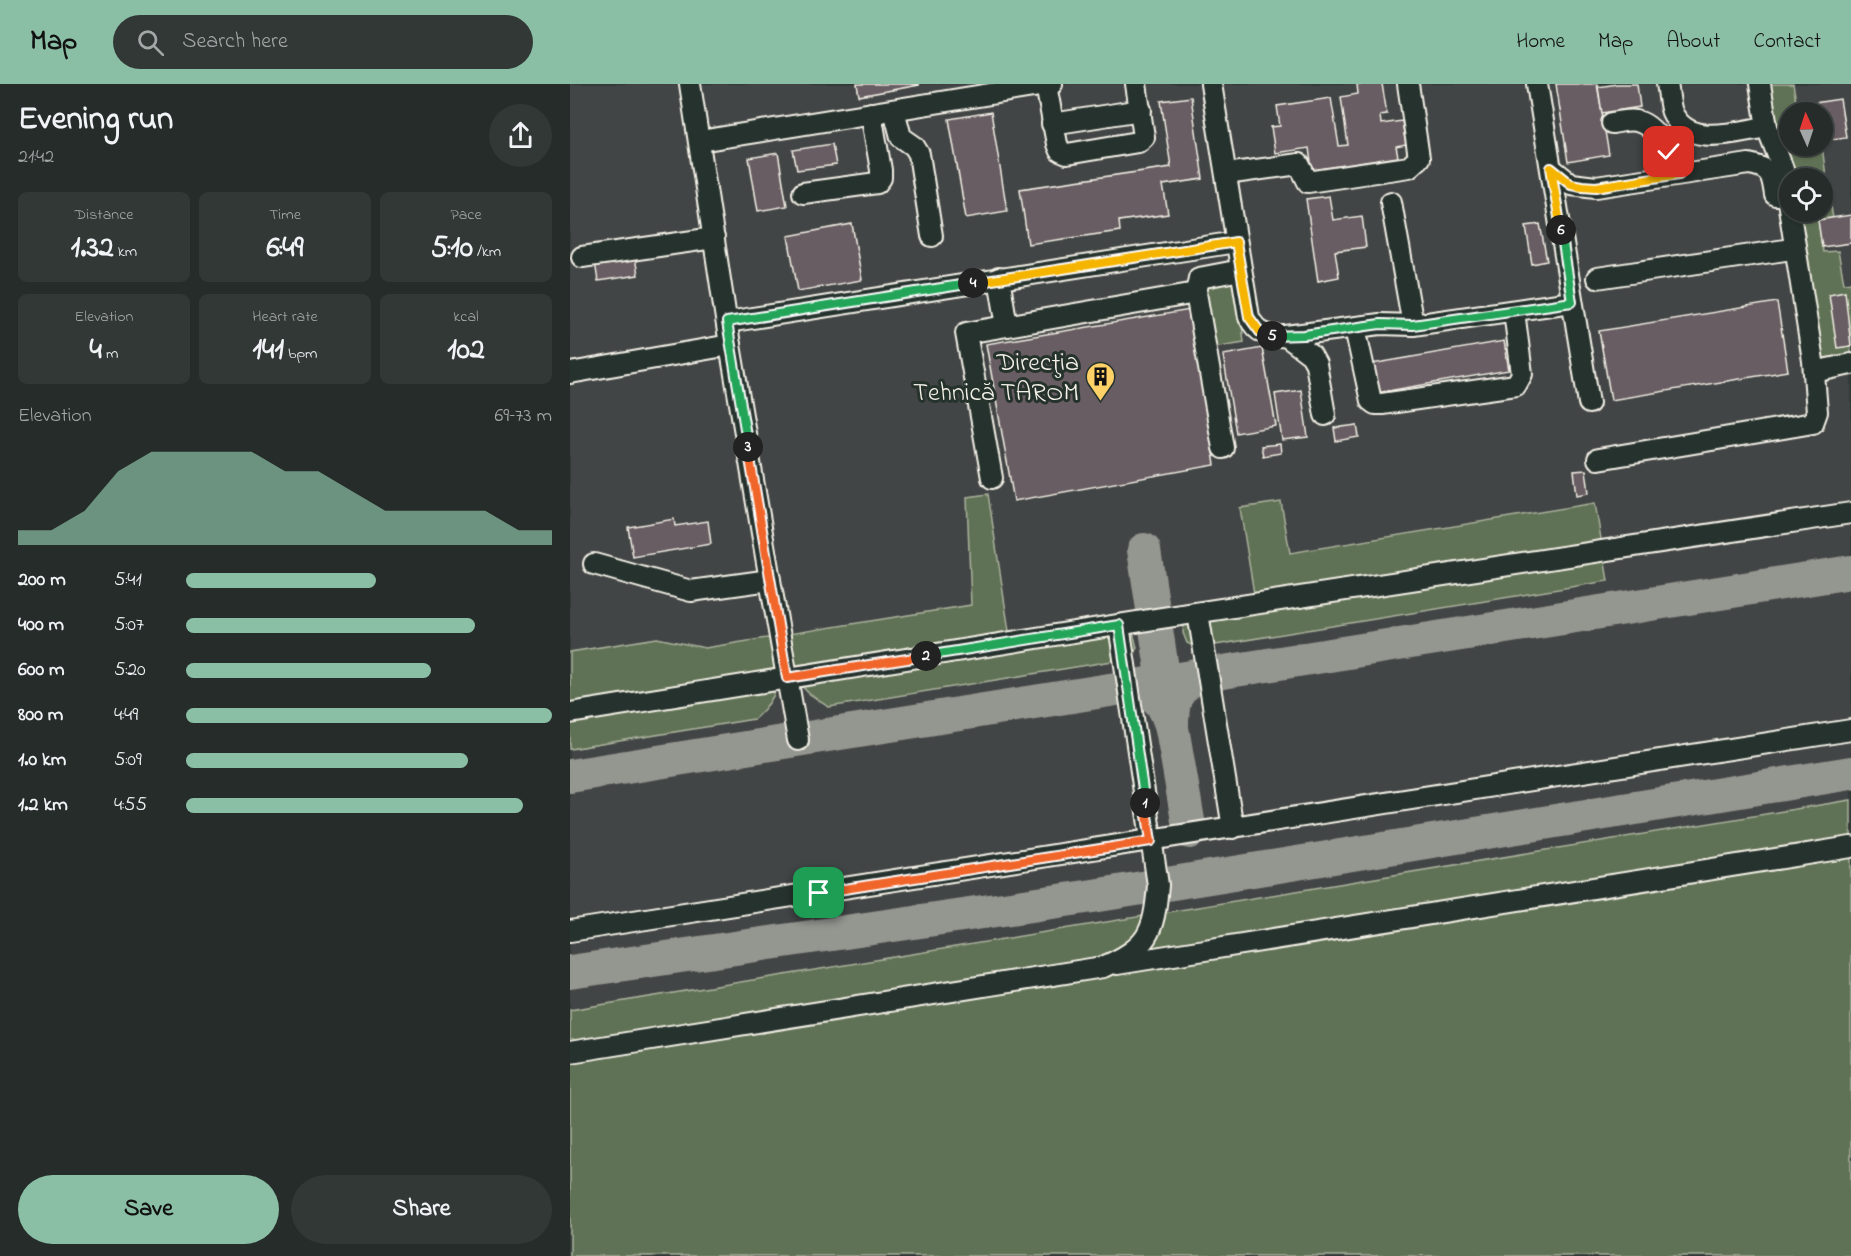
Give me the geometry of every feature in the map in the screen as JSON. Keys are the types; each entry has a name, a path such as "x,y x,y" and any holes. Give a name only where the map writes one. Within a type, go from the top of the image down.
{"lane":[{"path":"690,84 730,345 798,740"},
{"path":"700,141 1049,84 1052,124 1060,151 1067,154 1138,142 1144,137 1136,84"},
{"path":"1211,84 1249,317 1260,332 1286,336 1380,324 1413,325 1572,302"},
{"path":"1226,174 1299,164 1308,182 1409,167 1419,158 1408,84"},
{"path":"1537,84 1589,403"},
{"path":"1667,84 1672,112 1683,126 1703,137 1767,127"},
{"path":"1598,459 1814,423 1817,412 1814,372 1783,170 1767,127 1760,84"},
{"path":"894,110 901,137 914,146 919,154 932,236"},
{"path":"1052,124 1141,110"},
{"path":"803,194 877,183 881,178 881,170 872,113"},
{"path":"1612,123 1630,120 1643,123 1665,147 1679,174"},
{"path":"1551,168 1566,181 1596,187 1749,164 1764,166 1771,174 1774,185 1800,354"},
{"path":"1391,202 1413,325"},
{"path":"582,257 714,238"},
{"path":"727,322 1236,242"},
{"path":"1597,278 1785,250"},
{"path":"1223,448 1196,293 1199,278 1241,270"},
{"path":"999,278 1007,326"},
{"path":"992,478 966,333 1196,293"},
{"path":"1354,328 1371,400 1375,404 1382,404 1516,385 1522,374 1514,311"},
{"path":"1286,336 1311,355 1316,364 1325,415"},
{"path":"570,373 730,345"},
{"path":"1814,372 1851,364"},
{"path":"570,713 1119,625 1851,513"},
{"path":"594,564 691,591 770,580"},
{"path":"1198,613 1233,828"},
{"path":"1103,967 1129,956 1143,943 1151,929 1158,885 1119,625"},
{"path":"570,931 1851,730"},
{"path":"570,1052 1851,847"}],"shaded area":[{"path":"570,84 1851,84 1851,1256 570,1256"}],"green space":[{"path":"1768,84 1793,84 1796,102 1779,102 1779,148"},
{"path":"1782,156 1823,156 1825,168 1786,168"},
{"path":"1797,222 1818,222 1823,252 1838,251 1844,283 1851,282 1851,354 1819,359"},
{"path":"1233,280 1238,291 1244,342 1213,347 1205,289 1209,284"},
{"path":"988,494 1009,631 1012,637 1133,632 1137,648 1131,658 829,707 808,692 797,678 788,634 971,605 967,497"},
{"path":"1281,502 1290,553 1595,503 1608,581 1197,648 1187,643 1183,633 1184,623 1255,600 1240,508"},
{"path":"773,637 777,673 775,691 771,700 754,719 570,749 570,652 657,638 705,648"},
{"path":"1851,800 1851,1256 570,1256 570,1010"}],"building":[{"path":"857,84 919,84 919,85 859,96"},
{"path":"1357,84 1382,84 1387,114 1380,115 1381,124 1402,121 1406,145 1396,147 1398,157 1312,170 1309,148 1275,153 1271,127 1280,126 1277,106 1331,98 1339,146 1348,145 1341,97 1358,94"},
{"path":"1556,84 1597,84 1609,155 1568,162"},
{"path":"1637,84 1640,107 1602,113 1598,87"},
{"path":"1191,97 1203,179 1163,185 1168,214 1119,221 1120,231 1028,244 1020,189 1171,167 1161,101"},
{"path":"1840,99 1846,137 1833,139 1833,102 1820,102"},
{"path":"991,112 1007,211 966,218 949,119"},
{"path":"832,144 836,165 797,170 793,150"},
{"path":"778,153 787,206 758,211 749,158"},
{"path":"1329,196 1333,220 1362,216 1366,247 1335,251 1339,277 1318,281 1306,199"},
{"path":"1851,215 1851,243 1822,247 1818,222 1833,222 1833,218"},
{"path":"852,224 862,280 798,291 788,236"},
{"path":"1540,224 1547,261 1532,264 1526,226"},
{"path":"635,257 638,275 598,281 595,262"},
{"path":"1845,291 1851,346 1837,348 1829,294"},
{"path":"1777,302 1788,371 1611,400 1599,331"},
{"name":"Direcţia Tehnică TAROM","path":"1190,310 1215,465 1014,501 986,344"},
{"path":"1504,341 1509,370 1376,393 1371,364"},
{"path":"1262,348 1276,426 1236,433 1223,355"},
{"path":"1301,390 1308,437 1282,440 1275,394"},
{"path":"1357,425 1359,437 1336,441 1334,428"},
{"path":"1280,444 1281,453 1263,456 1261,446"},
{"path":"1586,470 1589,493 1577,495 1574,471"},
{"path":"674,519 675,526 708,521 711,544 633,557 628,527"}],"taxiway":[{"path":"1144,550 1164,682"},
{"path":"570,776 1851,572"},
{"path":"1133,687 1149,693 1160,701 1172,728 1175,698 1196,676"},
{"path":"1172,728 1190,832"},
{"path":"570,972 1093,896 1851,773"}],"place":[{"name":"Direcţia Tehnică TAROM","path":"1100,402"}],"route":[{"path":"819,893 1151,841 1119,625 787,678 727,322 1236,242 1249,317 1260,332 1273,337 1380,324 1413,325 1572,302 1551,168 1560,178 1571,184 1596,187 1679,174 1669,152"}]}
